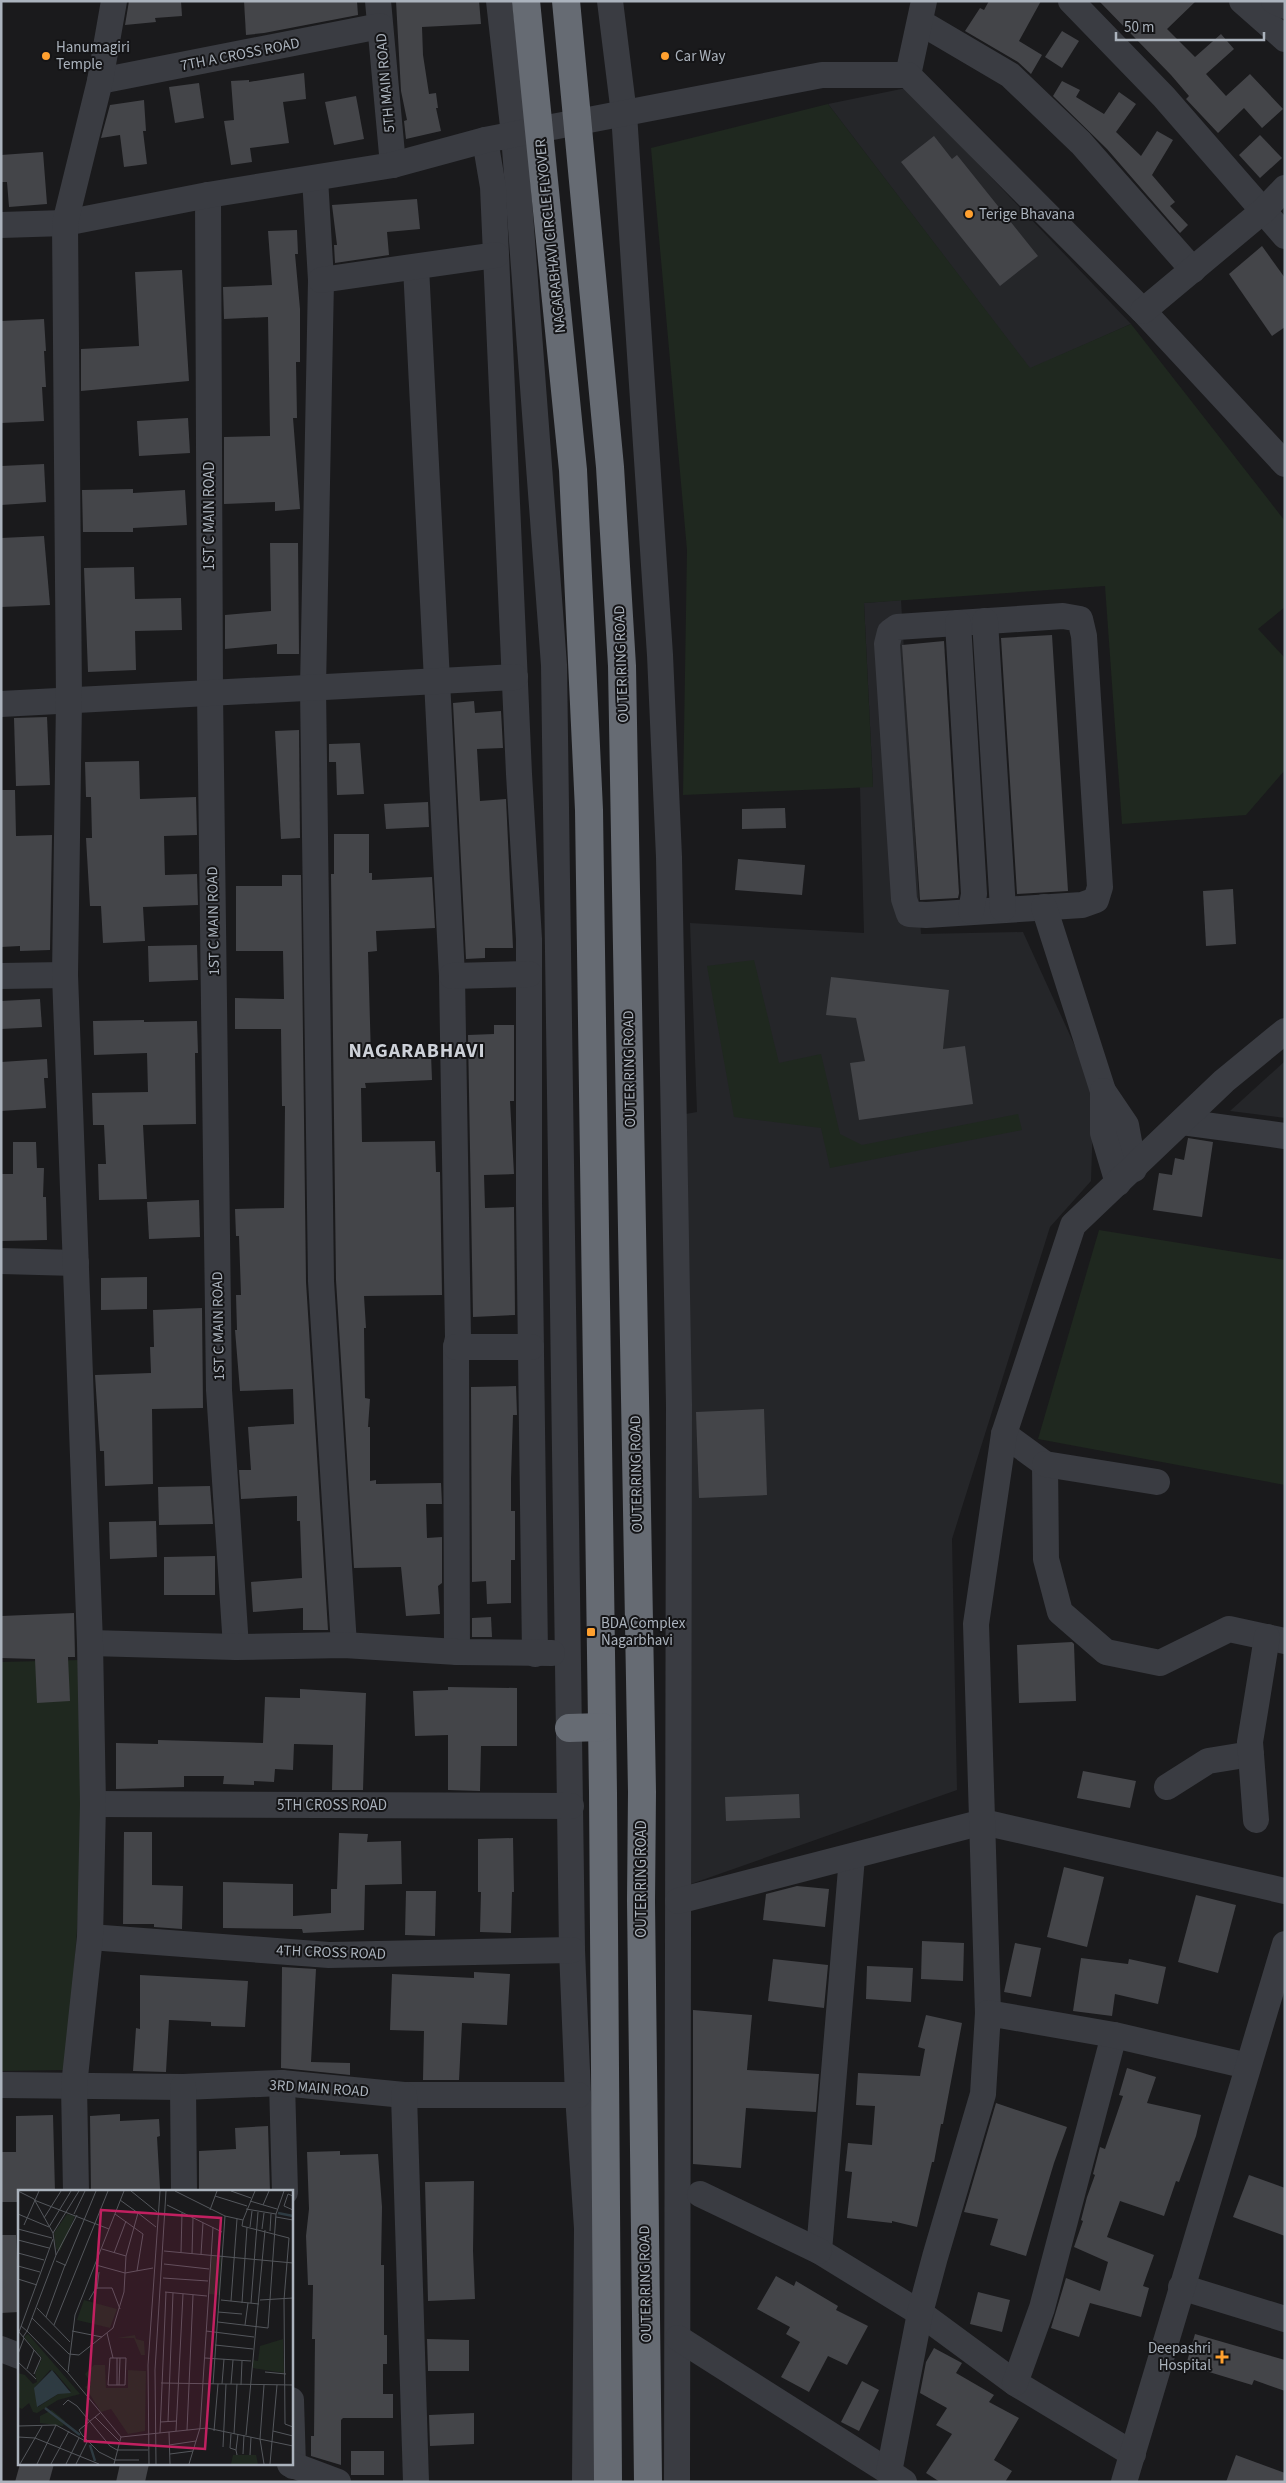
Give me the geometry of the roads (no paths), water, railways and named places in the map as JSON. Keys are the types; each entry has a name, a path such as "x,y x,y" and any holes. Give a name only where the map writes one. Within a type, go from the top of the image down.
{"highway":[{"name":"NAGARABHAVI CIRCLE FLYOVER","path":"526,1 573,470 589,810 602,1727"},
{"name":"OUTER RING ROAD","path":"566,1 610,466 622,686 642,1792 640,1901 648,2482"},
{"path":"569,1728 602,1727 608,2482"}],"street":[{"path":"76,2190 74,2086 90,1936 93,1804 90,1643 65,975 69,700 64,223 100,82 114,1"},
{"path":"499,1 514,135 554,665 572,1950 578,2096 587,2228 585,2482"},
{"path":"610,1 624,114 660,656 670,857 679,1405 677,2482"},
{"path":"1071,1 1164,97 1285,236"},
{"path":"1242,1 1285,39"},
{"path":"1274,1 1285,6"},
{"path":"908,75 922,11 1010,75 1081,143 1193,270"},
{"name":"7TH A CROSS ROAD","path":"100,82 379,14"},
{"name":"5TH MAIN ROAD","path":"379,14 393,165"},
{"path":"1,226 64,223 208,195 393,165 485,140 822,75 908,75 1143,311 1285,464"},
{"path":"485,140 493,187 529,939 535,1654"},
{"path":"315,178 321,280 313,688 321,1281 344,1645"},
{"path":"1143,311 1264,210 1285,188"},
{"name":"1ST C MAIN ROAD","path":"208,195 210,693 218,1390 236,1647"},
{"path":"321,280 496,255"},
{"path":"416,267 452,976 458,1338 456,1347 457,1652"},
{"path":"1063,616 1080,619 1084,636 1100,887 1096,900 1082,904 926,915 909,914 904,899 887,644 890,632 898,627 986,621 1063,616"},
{"path":"986,621 1003,909"},
{"path":"958,623 974,894 971,911"},
{"path":"1,704 515,677"},
{"path":"1044,907 1102,1091 1103,1133 1126,1176"},
{"path":"452,976 529,974"},
{"path":"1,976 65,975"},
{"path":"678,2338 897,2477 920,2313 934,2257 983,2094 988,2013 983,1822 977,1715 976,1624 1004,1434 1073,1225 1224,1082 1285,1031"},
{"path":"1182,1122 1285,1136"},
{"path":"1,1261 76,1263"},
{"path":"456,1347 531,1347"},
{"path":"1004,1434 1045,1464 1158,1482"},
{"path":"1045,1464 1046,1559 1060,1612 1106,1652 1160,1663 1229,1629 1276,1639 1250,1742 1256,1820"},
{"path":"90,1643 236,1647 344,1645 457,1652 568,1653"},
{"path":"1167,1787 1208,1761 1251,1754"},
{"name":"5TH CROSS ROAD","path":"93,1804 571,1806"},
{"path":"678,1901 983,1822 1285,1891"},
{"path":"819,2251 852,1857"},
{"name":"4TH CROSS ROAD","path":"90,1936 329,1955 572,1950"},
{"path":"1124,2482 1285,1944"},
{"path":"988,2013 1114,2035 1248,2066"},
{"path":"1016,2383 1042,2308 1114,2035"},
{"path":"282,2083 285,2190"},
{"name":"3RD MAIN ROAD","path":"1,2085 183,2087 282,2083 404,2095 578,2096"},
{"path":"183,2087 184,2190"},
{"path":"404,2095 416,2482"},
{"path":"700,2194 819,2251 920,2313 1016,2383 1133,2454"},
{"path":"1181,2287 1285,2319"},
{"path":"1,2349 18,2356"},
{"path":"292,2465 338,2482"}],"place":[{"name":"Hanumagiri Temple","path":"46,56"},
{"name":"Car Way","path":"665,56"},
{"name":"Terige Bhavana","path":"969,214"},
{"name":"BDA Complex Nagarbhavi","path":"591,1632"},
{"name":"Deepashri Hospital","path":"1222,2357"}],"district":[{"name":"NAGARABHAVI","path":"417,1050"}]}
